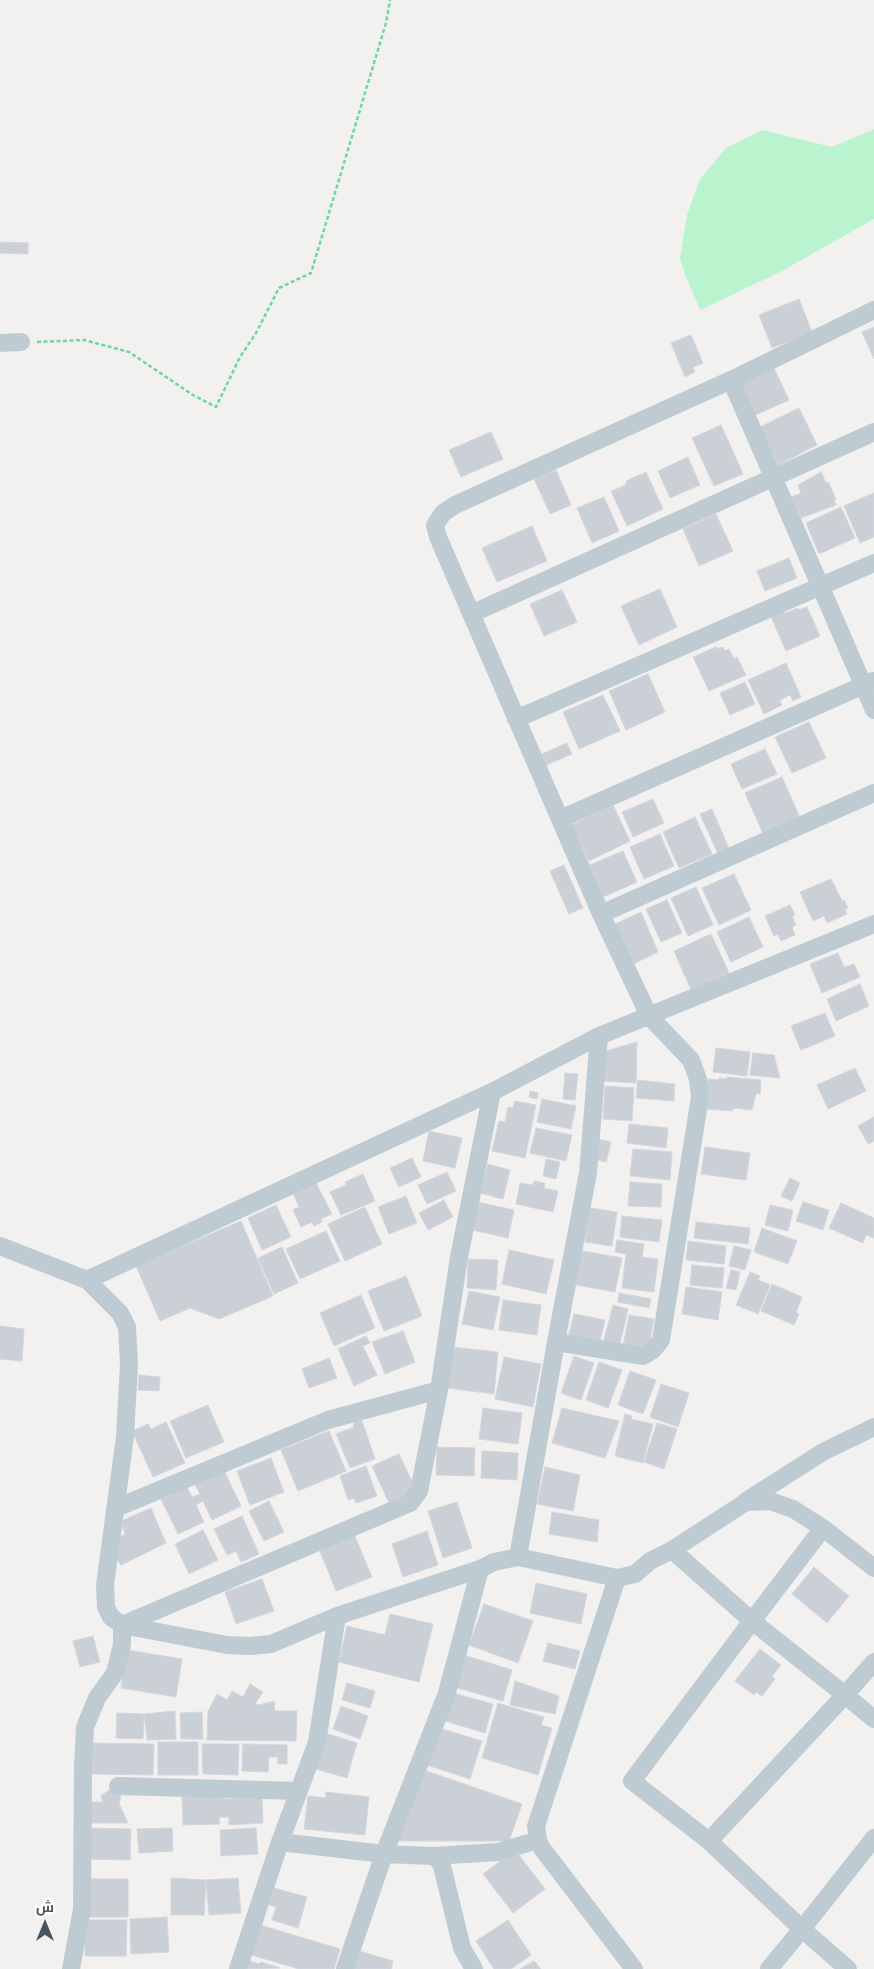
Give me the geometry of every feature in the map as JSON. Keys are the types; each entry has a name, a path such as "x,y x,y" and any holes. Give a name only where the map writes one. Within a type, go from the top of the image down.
{"street":[{"path":"556,1342 643,1356 653,1350 661,1340 700,1097 698,1079 691,1060 649,1016 601,914 438,537 435,525 444,513 455,505 731,380 874,310"},
{"path":"0,343 21,342"},
{"path":"731,380 821,587 869,683 874,710"},
{"path":"471,614 874,432"},
{"path":"516,718 874,563"},
{"path":"560,819 869,683"},
{"path":"601,914 874,793"},
{"path":"87,1280 492,1092 598,1036 874,924"},
{"path":"518,1557 588,1173 598,1036"},
{"path":"122,1625 410,1503 419,1491 439,1390 459,1257 492,1092"},
{"path":"0,1246 87,1280 120,1313 127,1327 128,1364 125,1438 105,1585 106,1607 111,1617 122,1625 227,1645 250,1646 272,1644 337,1616 480,1569 494,1562 518,1557 617,1578 635,1574 650,1561 672,1550 823,1452 874,1427"},
{"path":"116,1508 328,1420 439,1390"},
{"path":"746,1502 770,1501 793,1509 824,1528 874,1568"},
{"path":"824,1528 632,1781 709,1841 802,1929 848,1969"},
{"path":"672,1550 752,1621 874,1719"},
{"path":"345,1969 384,1854 447,1693 480,1569"},
{"path":"617,1578 536,1826 538,1840 542,1847 634,1969"},
{"path":"238,1969 280,1842 317,1742 337,1616"},
{"path":"71,1969 82,1909 82,1785 86,1727 97,1698 115,1674 122,1644 122,1625"},
{"path":"709,1841 874,1662"},
{"path":"118,1786 299,1791"},
{"path":"769,1969 874,1838"},
{"path":"280,1842 384,1854 433,1856 498,1852 538,1840"},
{"path":"433,1856 440,1862 462,1948 474,1969"}],"path":[{"path":"21,342 84,340 128,352 193,395 216,406 240,356 256,333 279,288 311,273 386,23 390,0"}],"green space":[{"path":"874,129 874,219 782,271 700,310 680,258 687,215 700,179 726,148 762,130 832,147"}],"building":[{"path":"0,242 28,243 28,254 0,253"},
{"path":"799,299 812,332 772,348 759,315"},
{"path":"874,327 874,359 862,332"},
{"path":"691,335 703,363 693,367 695,372 685,377 671,343"},
{"path":"772,364 789,400 751,417 735,380"},
{"path":"799,408 817,445 778,465 760,427"},
{"path":"721,425 743,474 714,486 692,438"},
{"path":"491,432 503,459 461,477 449,450"},
{"path":"688,457 700,485 670,498 658,471"},
{"path":"556,470 571,505 550,514 534,479"},
{"path":"646,472 663,509 627,526 611,491 622,487 627,483 626,481"},
{"path":"821,472 836,499 834,500 836,505 801,518 791,497 801,493 798,485"},
{"path":"874,493 874,537 860,543 844,506"},
{"path":"604,497 619,531 592,543 577,508"},
{"path":"841,507 855,538 819,554 806,523"},
{"path":"716,514 733,551 699,566 683,529"},
{"path":"532,526 547,561 497,582 482,548"},
{"path":"789,558 797,578 765,591 757,571"},
{"path":"660,589 677,627 639,645 621,606"},
{"path":"562,590 577,622 544,636 530,604"},
{"path":"807,607 820,636 786,651 771,617 784,611 785,613"},
{"path":"716,647 717,649 723,647 725,651 729,649 734,659 737,657 746,675 709,691 693,657"},
{"path":"786,663 801,697 793,701 790,695 780,700 782,705 764,714 748,680"},
{"path":"648,674 665,712 626,730 609,691"},
{"path":"745,682 755,704 730,715 720,693"},
{"path":"603,695 620,731 579,749 563,712"},
{"path":"809,722 826,758 792,773 775,737"},
{"path":"567,743 572,754 546,765 542,754"},
{"path":"765,749 777,774 742,789 731,764"},
{"path":"782,777 801,820 764,836 745,793"},
{"path":"653,799 664,823 633,837 622,812"},
{"path":"613,805 630,841 589,861 571,825"},
{"path":"712,809 730,851 719,856 700,814"},
{"path":"695,817 712,854 679,868 663,832"},
{"path":"660,834 674,866 644,879 630,847"},
{"path":"623,851 637,882 603,897 590,865"},
{"path":"564,865 583,908 569,914 550,871"},
{"path":"734,874 751,910 719,925 702,888"},
{"path":"831,879 842,901 844,900 848,908 845,909 847,914 827,923 824,916 813,921 800,892"},
{"path":"696,887 713,925 688,936 671,898"},
{"path":"667,900 682,933 661,942 646,909"},
{"path":"790,905 795,915 792,916 796,925 792,927 795,935 781,941 778,934 774,936 765,916"},
{"path":"641,912 658,952 631,965 613,925"},
{"path":"749,917 763,947 731,962 717,932"},
{"path":"711,934 729,973 691,990 674,951"},
{"path":"838,953 844,967 854,964 860,977 822,993 810,964"},
{"path":"860,984 869,1006 836,1021 827,999"},
{"path":"825,1013 835,1036 801,1050 791,1026"},
{"path":"637,1042 636,1083 599,1081 602,1052"},
{"path":"716,1048 750,1052 747,1076 713,1072"},
{"path":"753,1053 774,1055 780,1078 750,1075"},
{"path":"855,1068 866,1091 828,1109 817,1085"},
{"path":"565,1073 578,1074 575,1100 563,1099"},
{"path":"727,1077 761,1080 760,1094 756,1093 752,1110 733,1108 733,1111 706,1109 708,1079 719,1080 719,1078 727,1079"},
{"path":"638,1080 675,1084 674,1101 636,1098"},
{"path":"605,1086 634,1088 632,1121 603,1119"},
{"path":"530,1091 538,1093 537,1099 529,1097"},
{"path":"542,1099 576,1106 571,1129 537,1122"},
{"path":"515,1101 536,1105 525,1158 492,1151 499,1121 505,1122 508,1107 513,1108"},
{"path":"874,1117 874,1141 868,1144 858,1126"},
{"path":"629,1124 668,1128 666,1148 627,1143"},
{"path":"536,1128 572,1135 566,1161 530,1153"},
{"path":"429,1131 462,1138 455,1168 423,1161"},
{"path":"597,1139 611,1142 606,1162 593,1159"},
{"path":"705,1147 750,1153 746,1180 701,1174"},
{"path":"633,1149 672,1152 670,1180 630,1176"},
{"path":"412,1158 421,1177 399,1187 390,1168"},
{"path":"546,1159 560,1162 556,1179 543,1176"},
{"path":"488,1164 510,1170 503,1199 480,1193"},
{"path":"447,1172 456,1191 427,1204 418,1185"},
{"path":"363,1174 375,1201 341,1215 330,1192 346,1185 345,1182"},
{"path":"790,1178 800,1183 792,1201 781,1196"},
{"path":"315,1181 332,1214 321,1219 322,1222 314,1226 312,1222 301,1227 293,1210 299,1207 292,1191"},
{"path":"534,1181 545,1183 544,1188 558,1191 553,1212 516,1204 520,1183 533,1185"},
{"path":"630,1182 662,1184 661,1207 628,1206"},
{"path":"406,1196 417,1223 389,1234 378,1207"},
{"path":"444,1200 453,1217 428,1230 419,1213"},
{"path":"478,1202 514,1210 508,1238 472,1230"},
{"path":"803,1202 829,1210 823,1230 796,1221"},
{"path":"841,1203 874,1218 874,1238 866,1235 863,1243 829,1228"},
{"path":"276,1205 291,1237 262,1250 248,1218"},
{"path":"770,1205 793,1210 788,1231 765,1225"},
{"path":"365,1207 382,1244 345,1261 328,1224"},
{"path":"590,1208 617,1212 612,1246 585,1242"},
{"path":"622,1216 662,1220 659,1242 620,1237"},
{"path":"241,1221 273,1296 219,1319 190,1308 160,1321 136,1266"},
{"path":"696,1222 750,1228 748,1244 694,1238"},
{"path":"762,1228 797,1241 788,1264 754,1252"},
{"path":"326,1231 340,1261 300,1279 286,1249"},
{"path":"617,1240 644,1244 642,1257 658,1259 654,1292 622,1288 626,1254 615,1252"},
{"path":"688,1241 726,1246 724,1264 686,1260"},
{"path":"734,1246 751,1250 745,1270 729,1266"},
{"path":"282,1247 298,1283 274,1294 258,1258"},
{"path":"509,1250 554,1260 546,1294 502,1284"},
{"path":"577,1250 622,1258 615,1292 571,1284"},
{"path":"468,1259 498,1260 496,1290 467,1288"},
{"path":"692,1265 724,1268 722,1288 690,1285"},
{"path":"731,1270 740,1272 736,1290 726,1288"},
{"path":"750,1272 760,1276 758,1280 770,1285 758,1314 736,1305"},
{"path":"406,1276 422,1316 384,1331 368,1291"},
{"path":"772,1284 802,1297 796,1313 799,1314 794,1325 761,1311"},
{"path":"686,1287 722,1292 718,1320 682,1314"},
{"path":"469,1291 500,1297 493,1330 462,1324"},
{"path":"619,1293 651,1299 649,1308 618,1302"},
{"path":"361,1295 375,1328 334,1346 320,1313"},
{"path":"503,1300 541,1305 537,1335 499,1330"},
{"path":"613,1305 628,1309 619,1348 603,1344"},
{"path":"574,1314 605,1320 599,1345 568,1338"},
{"path":"629,1315 654,1319 648,1351 623,1346"},
{"path":"0,1326 24,1329 22,1361 0,1359"},
{"path":"403,1331 415,1362 385,1374 372,1342"},
{"path":"366,1336 370,1343 363,1346 377,1375 354,1386 338,1349"},
{"path":"451,1347 498,1352 494,1394 447,1388"},
{"path":"574,1356 594,1363 581,1400 561,1393"},
{"path":"504,1357 541,1364 533,1407 495,1399"},
{"path":"329,1358 337,1378 309,1388 302,1369"},
{"path":"599,1362 622,1370 608,1408 586,1400"},
{"path":"630,1371 656,1380 643,1414 618,1405"},
{"path":"139,1375 160,1377 159,1391 138,1390"},
{"path":"661,1384 689,1393 678,1427 650,1417"},
{"path":"208,1405 224,1442 186,1458 170,1421"},
{"path":"483,1408 522,1413 518,1444 479,1439"},
{"path":"562,1408 619,1421 605,1458 552,1443"},
{"path":"625,1414 632,1416 631,1419 653,1424 643,1463 615,1456"},
{"path":"361,1418 375,1459 350,1468 336,1434 354,1427 353,1420"},
{"path":"166,1422 185,1463 153,1477 132,1431 148,1424 151,1429"},
{"path":"657,1423 677,1429 664,1469 644,1462"},
{"path":"329,1431 346,1471 298,1491 281,1450"},
{"path":"437,1447 475,1448 474,1476 436,1475"},
{"path":"482,1451 518,1453 517,1480 481,1478"},
{"path":"399,1454 416,1490 389,1503 372,1466"},
{"path":"271,1458 284,1492 250,1505 237,1471"},
{"path":"366,1466 377,1496 356,1503 354,1498 348,1500 340,1476"},
{"path":"545,1467 580,1475 573,1511 537,1504"},
{"path":"223,1468 241,1506 212,1520 203,1501 196,1505 204,1522 178,1534 161,1499 187,1487 192,1497 200,1494 194,1482"},
{"path":"269,1501 284,1532 264,1541 249,1511"},
{"path":"457,1502 472,1548 443,1558 428,1511"},
{"path":"151,1508 166,1543 121,1565 113,1554 117,1537 125,1535 121,1521"},
{"path":"552,1512 599,1520 597,1542 549,1534"},
{"path":"242,1516 259,1554 241,1562 236,1551 227,1555 214,1529"},
{"path":"203,1530 218,1560 189,1574 175,1544"},
{"path":"427,1531 438,1565 403,1577 392,1544"},
{"path":"353,1532 372,1577 336,1591 318,1546"},
{"path":"814,1567 849,1596 827,1623 792,1594"},
{"path":"262,1579 274,1611 236,1624 225,1592"},
{"path":"536,1583 587,1594 581,1624 530,1613"},
{"path":"484,1604 533,1621 518,1663 469,1645"},
{"path":"390,1614 433,1624 419,1682 339,1662 347,1626 385,1635"},
{"path":"93,1636 100,1662 80,1667 73,1641"},
{"path":"548,1643 580,1651 575,1669 543,1661"},
{"path":"760,1649 781,1665 772,1676 775,1679 762,1696 756,1692 754,1695 735,1681"},
{"path":"127,1650 182,1659 176,1697 121,1688"},
{"path":"464,1655 512,1670 503,1701 454,1687"},
{"path":"515,1681 559,1696 555,1714 510,1705"},
{"path":"347,1683 375,1691 370,1708 342,1700"},
{"path":"250,1684 263,1692 255,1704 275,1701 274,1711 297,1711 296,1741 207,1740 208,1712 217,1694 227,1700 232,1691 243,1697"},
{"path":"453,1693 493,1704 485,1733 445,1721"},
{"path":"498,1703 544,1717 541,1725 552,1728 538,1775 482,1758"},
{"path":"341,1706 368,1716 360,1739 333,1729"},
{"path":"175,1711 176,1739 147,1740 144,1714"},
{"path":"202,1712 203,1739 181,1739 180,1713"},
{"path":"117,1713 144,1714 143,1739 116,1738"},
{"path":"439,1728 482,1741 470,1779 427,1765"},
{"path":"322,1732 357,1743 347,1778 312,1768"},
{"path":"158,1742 198,1742 198,1775 158,1775"},
{"path":"92,1743 154,1744 153,1775 92,1774"},
{"path":"202,1744 239,1744 238,1775 203,1774"},
{"path":"243,1744 287,1745 287,1764 278,1764 278,1757 269,1757 268,1772 242,1771"},
{"path":"421,1769 522,1804 509,1841 397,1841"},
{"path":"109,1790 121,1796 119,1803 128,1823 87,1823 87,1802 103,1802 101,1796"},
{"path":"326,1792 369,1797 365,1835 304,1829 308,1796 326,1798"},
{"path":"223,1794 223,1799 262,1798 263,1823 229,1825 229,1817 219,1817 220,1824 183,1825 182,1796"},
{"path":"86,1828 131,1829 130,1860 85,1859"},
{"path":"172,1828 173,1851 139,1853 137,1829"},
{"path":"256,1828 258,1854 221,1856 220,1830"},
{"path":"515,1850 545,1889 513,1913 483,1874"},
{"path":"171,1878 206,1880 204,1915 171,1915"},
{"path":"238,1878 241,1913 209,1915 206,1880"},
{"path":"86,1879 128,1879 128,1917 86,1917"},
{"path":"274,1888 307,1897 298,1928 272,1920 276,1907 269,1905"},
{"path":"167,1917 169,1952 131,1954 130,1919"},
{"path":"85,1920 127,1920 126,1956 85,1956"},
{"path":"508,1920 531,1955 511,1969 494,1969 476,1941"},
{"path":"257,1924 340,1949 334,1969 299,1969 248,1954"},
{"path":"356,1950 393,1961 391,1969 350,1969"},
{"path":"244,1959 259,1964 261,1962 280,1968 241,1969"},
{"path":"534,1961 541,1969 520,1969"}]}
